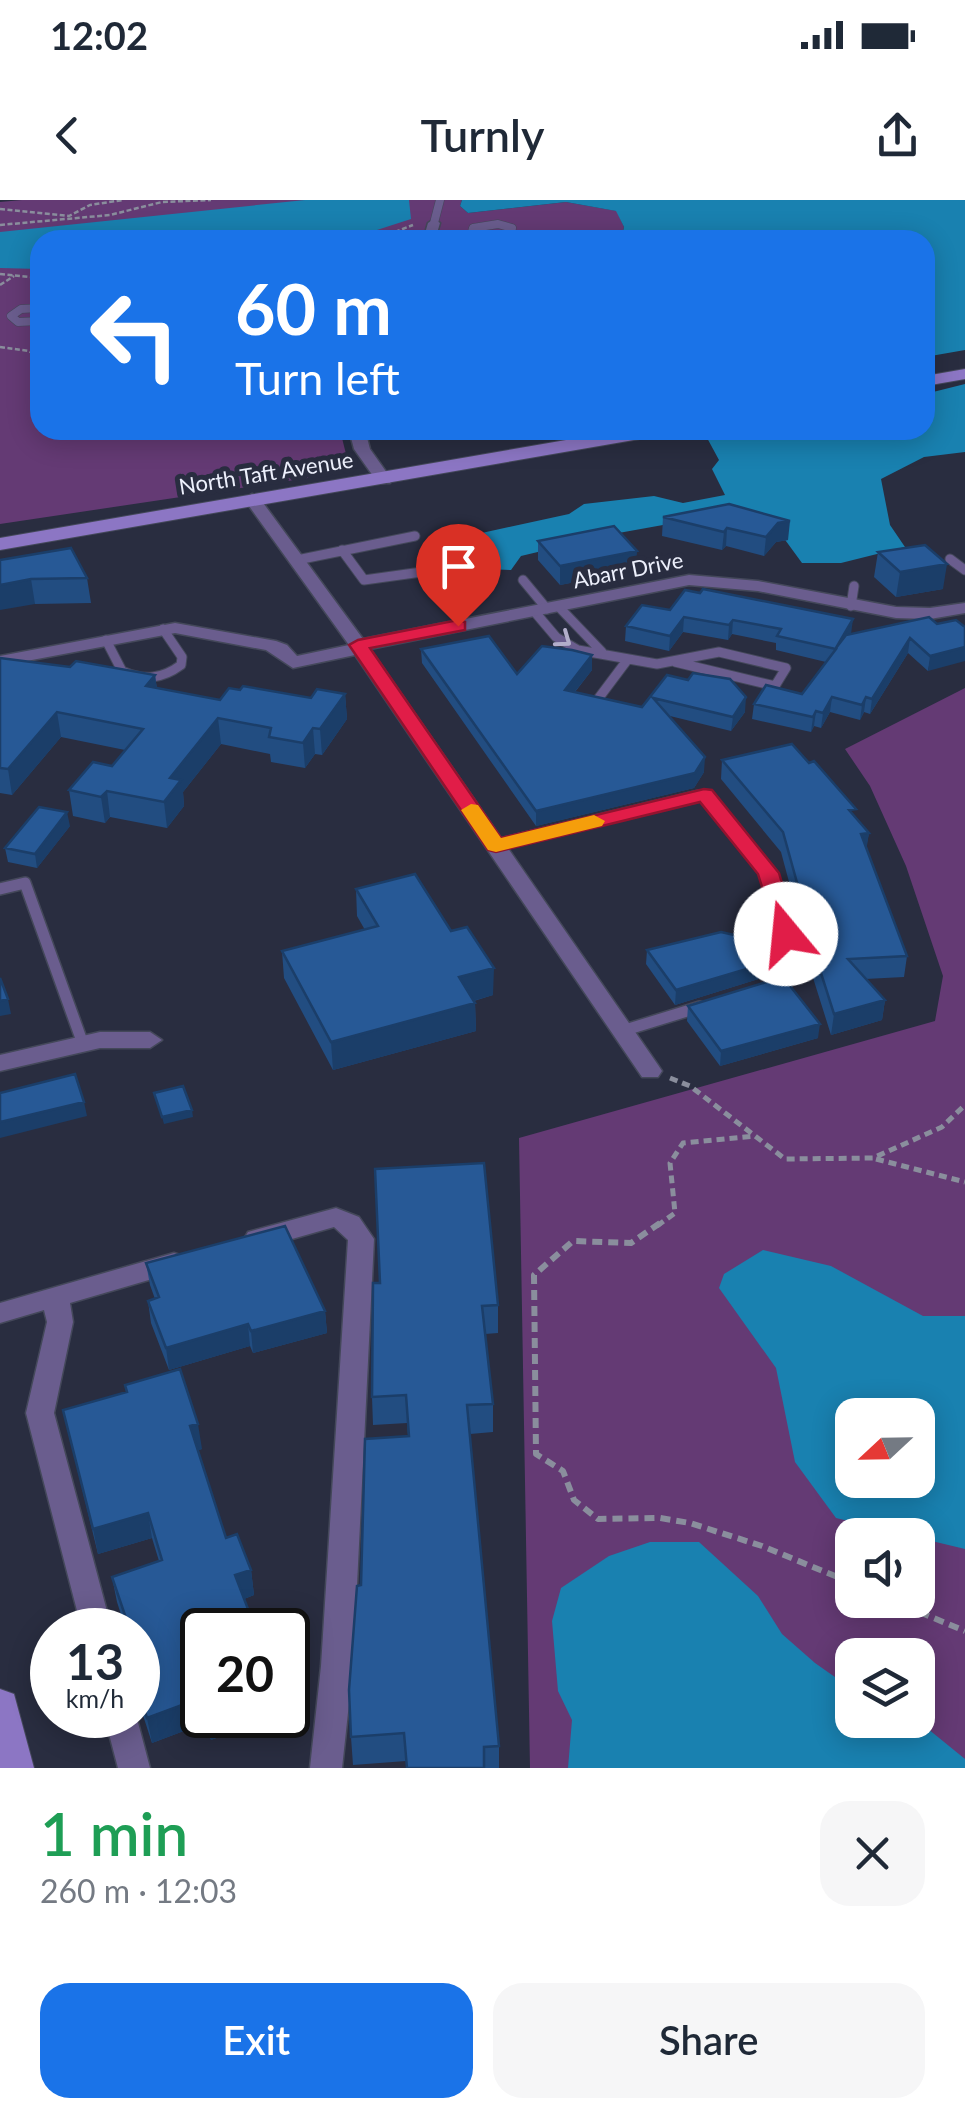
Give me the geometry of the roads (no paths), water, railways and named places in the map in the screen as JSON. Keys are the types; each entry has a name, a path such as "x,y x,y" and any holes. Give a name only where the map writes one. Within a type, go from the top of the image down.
{"main road":[{"path":"935,379 965,374"},
{"name":"North Taft Avenue","path":"0,544 602,440"},
{"path":"0,1708 14,1768"}],"street":[{"path":"428,222 428,230"},
{"path":"360,440 384,480"},
{"path":"252,499 360,646 650,1071"},
{"name":"Abarr Drive","path":"0,661 175,628 270,645 281,649 293,662 679,581 708,579 898,614 943,614 965,608"},
{"path":"0,1063 100,1040 150,1040"},
{"path":"0,1312 336,1216 350,1224 361,1239 337,1666 326,1768"},
{"path":"54,1297 60,1322 40,1413 92,1608"},
{"path":"126,1738 134,1768"}],"lane":[{"path":"428,222 440,200"},
{"path":"472,230 498,224 512,230"},
{"path":"30,308 20,309 11,316 30,321"},
{"path":"297,560 415,536"},
{"path":"342,550 364,580 436,570"},
{"path":"950,559 965,570"},
{"path":"523,580 547,609 566,645 658,664 719,652 786,668 775,686 675,662"},
{"path":"851,606 854,586"},
{"path":"547,609 602,652"},
{"path":"106,640 122,671 155,678 181,666 182,657 163,629"},
{"path":"595,703 628,659"},
{"path":"496,845 704,795 768,873 795,965 791,979 754,990"},
{"path":"0,888 25,883 84,1044"},
{"path":"622,1030 716,1002"}],"water":[{"path":"305,200 409,200 411,219 377,230 30,230 30,269 0,268 0,232"},
{"path":"462,200 965,200 965,350 935,355 935,230 623,230 616,211 566,202 468,213 460,206"},
{"path":"965,384 965,452 924,457 881,479 890,525 905,547 841,563 802,563 783,537 724,514 521,556 511,570 487,569 468,536 569,514 584,504 654,496 683,503 725,495 712,469 719,460 708,440 935,440 935,392"},
{"path":"763,1250 831,1266 923,1316 965,1316 965,1549 935,1542 935,1518 836,1518 795,1462 776,1368 719,1288 724,1274"},
{"path":"650,1542 699,1542 758,1596 782,1634 835,1677 835,1738 935,1738 935,1735 965,1759 965,1768 568,1768 572,1720 558,1691 552,1621 561,1588 609,1556"}]}
